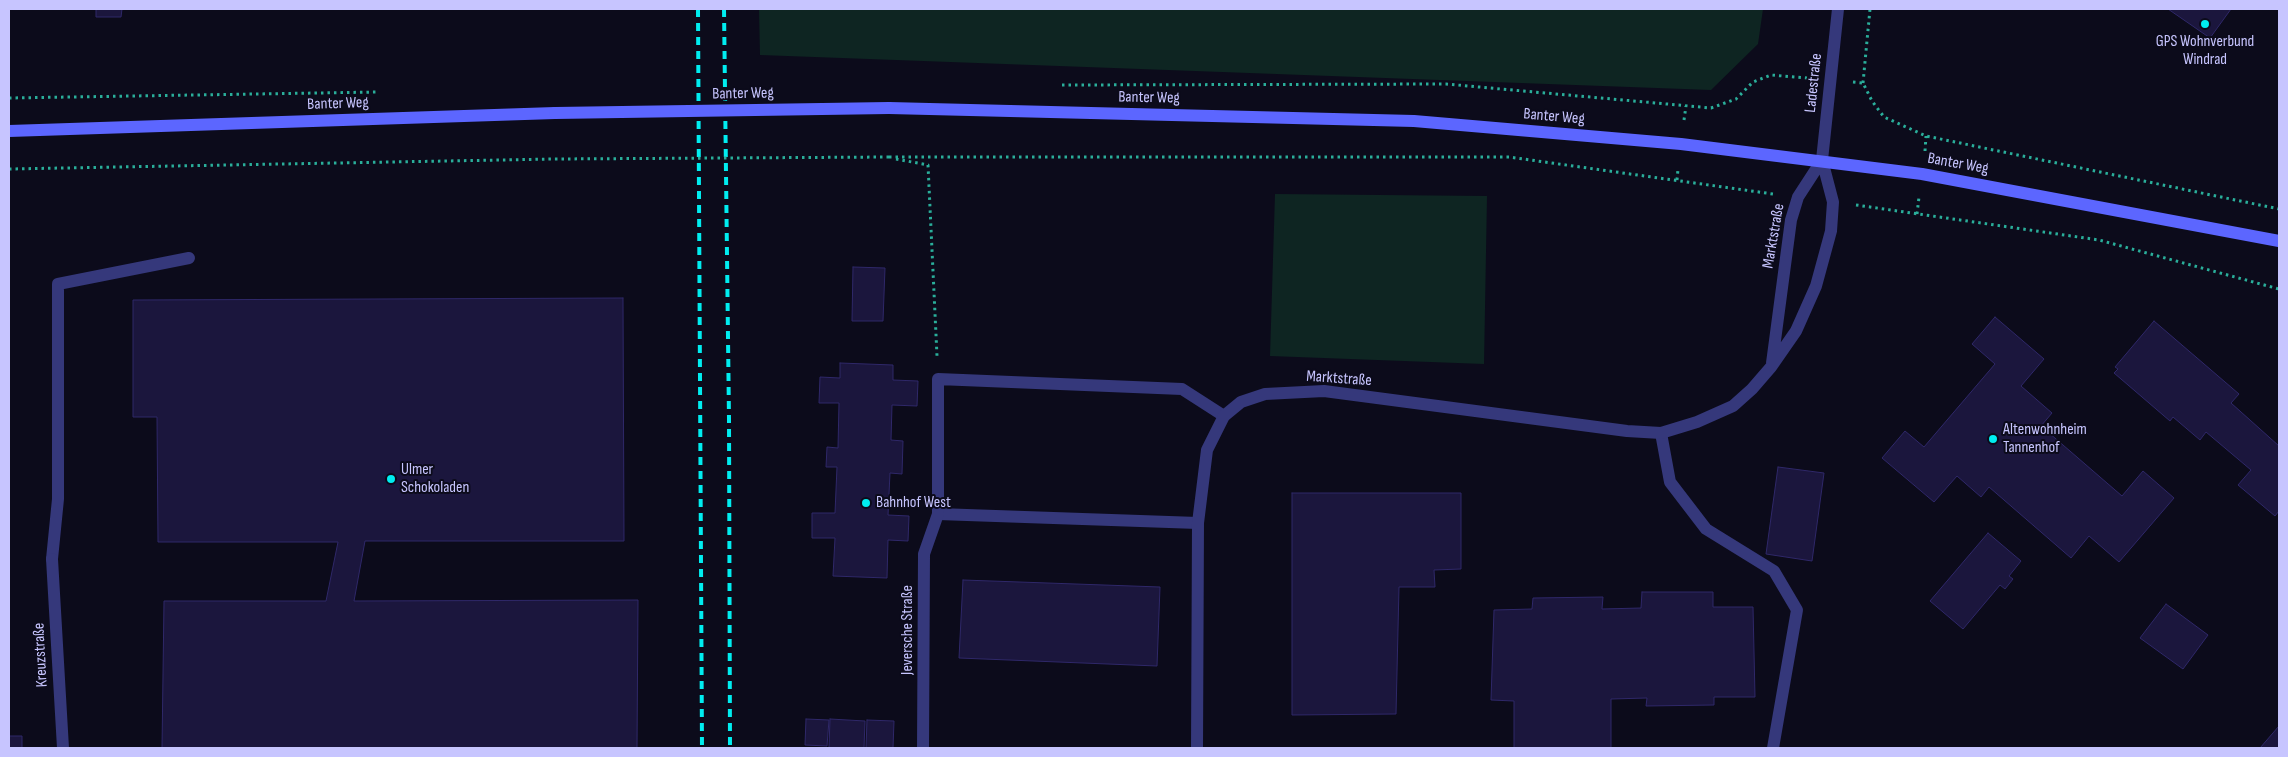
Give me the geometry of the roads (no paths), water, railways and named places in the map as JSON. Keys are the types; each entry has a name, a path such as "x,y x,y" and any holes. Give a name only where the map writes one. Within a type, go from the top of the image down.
{"street":[{"name":"Ladestraße","path":"1822,160 1838,9"},
{"name":"Banter Weg","path":"9,131 555,113 889,108 1414,121 1680,144 1822,160 1931,175 2279,241"},
{"name":"Marktstraße","path":"1771,367 1791,220 1798,197 1822,160"},
{"name":"Marktstraße","path":"1197,748 1198,523 1207,450 1224,416 1241,402 1265,394 1324,392 1627,431 1661,433 1697,422 1733,406 1752,389 1771,367 1796,331 1816,286 1831,231 1833,202 1822,160"},
{"name":"Kreuzstraße","path":"63,748 52,559 58,499 58,284 189,258"},
{"name":"Jeversche Straße","path":"923,748 924,554 938,514 938,379 1182,389 1224,416"},
{"path":"1661,433 1670,482 1706,529 1774,571 1798,610 1773,748"},
{"path":"938,514 1198,523"}],"railway":[{"path":"698,9 702,748"},
{"path":"724,9 729,419 730,748"}],"place":[{"name":"GPS Wohnverbund Windrad","path":"2205,24"},
{"name":"Altenwohnheim Tannenhof","path":"1993,439"},
{"name":"Ulmer Schokoladen","path":"391,479"},
{"name":"Bahnhof West","path":"866,503"}]}
